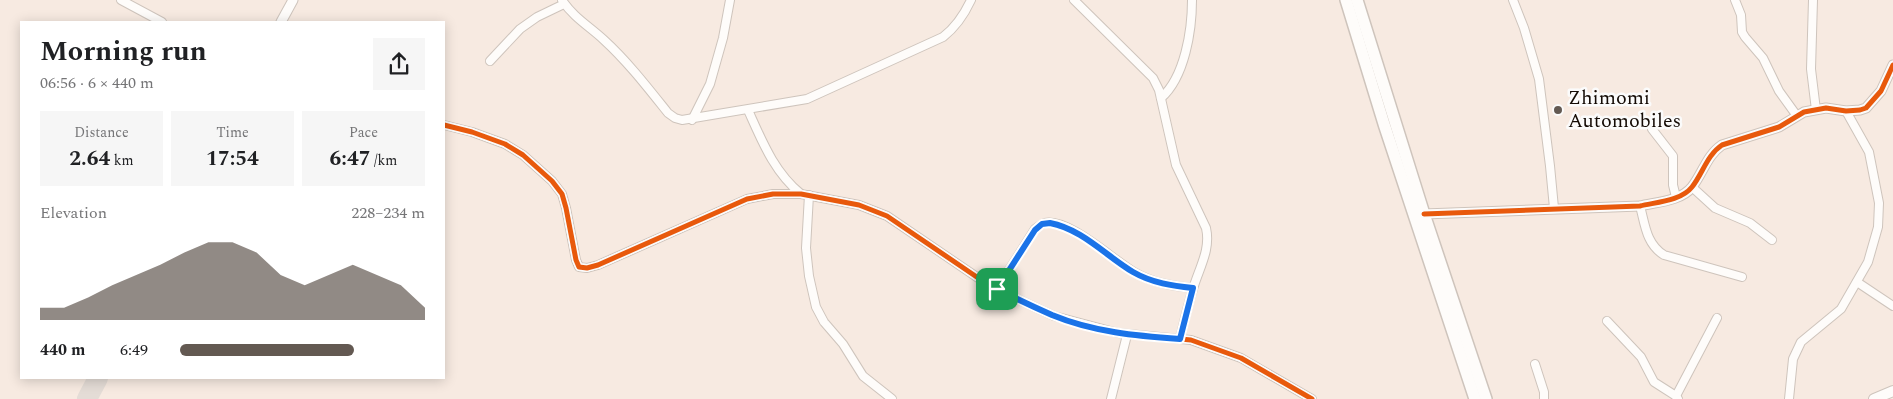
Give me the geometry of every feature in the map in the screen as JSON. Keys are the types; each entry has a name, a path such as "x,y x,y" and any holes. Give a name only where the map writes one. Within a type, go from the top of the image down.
{"main road":[{"path":"1346,0 1384,124 1475,399"},
{"path":"1357,0 1424,214 1486,399"},
{"path":"1874,399 1893,391"}],"street":[{"path":"121,0 160,21"},
{"path":"283,21 294,0"},
{"path":"692,120 710,84 723,38 730,0"},
{"path":"490,61 520,29 563,2 573,15 603,38 629,64 668,113 675,118 692,120 793,102 820,94 943,37 954,28 971,0"},
{"path":"1074,0 1153,78 1161,98 1176,165 1206,228 1208,238 1207,250 1193,288 1180,339"},
{"path":"1161,98 1170,91 1183,60 1192,20 1192,0"},
{"path":"1514,0 1539,79 1554,208"},
{"path":"1735,0 1741,15 1742,32 1745,38 1763,58 1779,91 1797,116"},
{"path":"1813,0 1811,69 1816,110"},
{"path":"1424,214 1640,206 1676,197 1685,194 1692,187 1714,150 1722,145 1779,127 1804,112 1826,108 1846,111 1866,108 1881,91 1893,65"},
{"path":"748,110 775,165 787,182 805,195"},
{"path":"1789,399 1793,359 1801,342 1841,309 1868,262 1878,227 1879,203 1869,152 1846,111"},
{"path":"445,125 472,132 505,144 524,155 552,181 562,194 579,267 587,268 623,255 747,199 773,194 805,195 859,205 887,216 964,269 997,289 1054,316 1096,329 1192,340 1241,358 1312,399"},
{"path":"1652,129 1673,156 1673,185 1676,197"},
{"path":"1692,187 1715,208 1750,223 1772,240"},
{"path":"805,195 806,248 809,276 816,307 824,322 842,344 863,376 892,399"},
{"path":"1640,206 1648,236 1656,250 1664,255 1742,277"},
{"path":"997,289 1035,230 1042,224 1050,223 1062,225 1085,238 1134,272 1165,284 1193,288"},
{"path":"1857,282 1893,306"},
{"path":"1607,321 1641,357 1654,382 1677,397 1717,318"},
{"path":"1111,399 1127,334"},
{"path":"1535,364 1544,399"}],"taxiway":[{"path":"87,399 97,379"}],"cycle path":[{"path":"1424,214 1640,206 1675,198 1692,187 1709,159 1722,145 1779,127 1804,112 1826,108 1846,111 1866,108 1881,91 1893,65"},
{"path":"445,125 472,132 505,144 523,155 552,181 562,194 579,267 587,268 598,265 747,199 773,194 801,194 859,205 887,216 990,286 1054,316 1118,333 1191,340 1241,358 1312,399"}],"place":[{"name":"Zhimomi Automobiles","path":"1558,110"}],"route":[{"path":"1050,223 1062,225 1085,238 1134,272 1151,280 1193,288 1180,339 1118,334 1096,329 1054,316 997,289 1035,230 1042,224 1050,223"}]}
